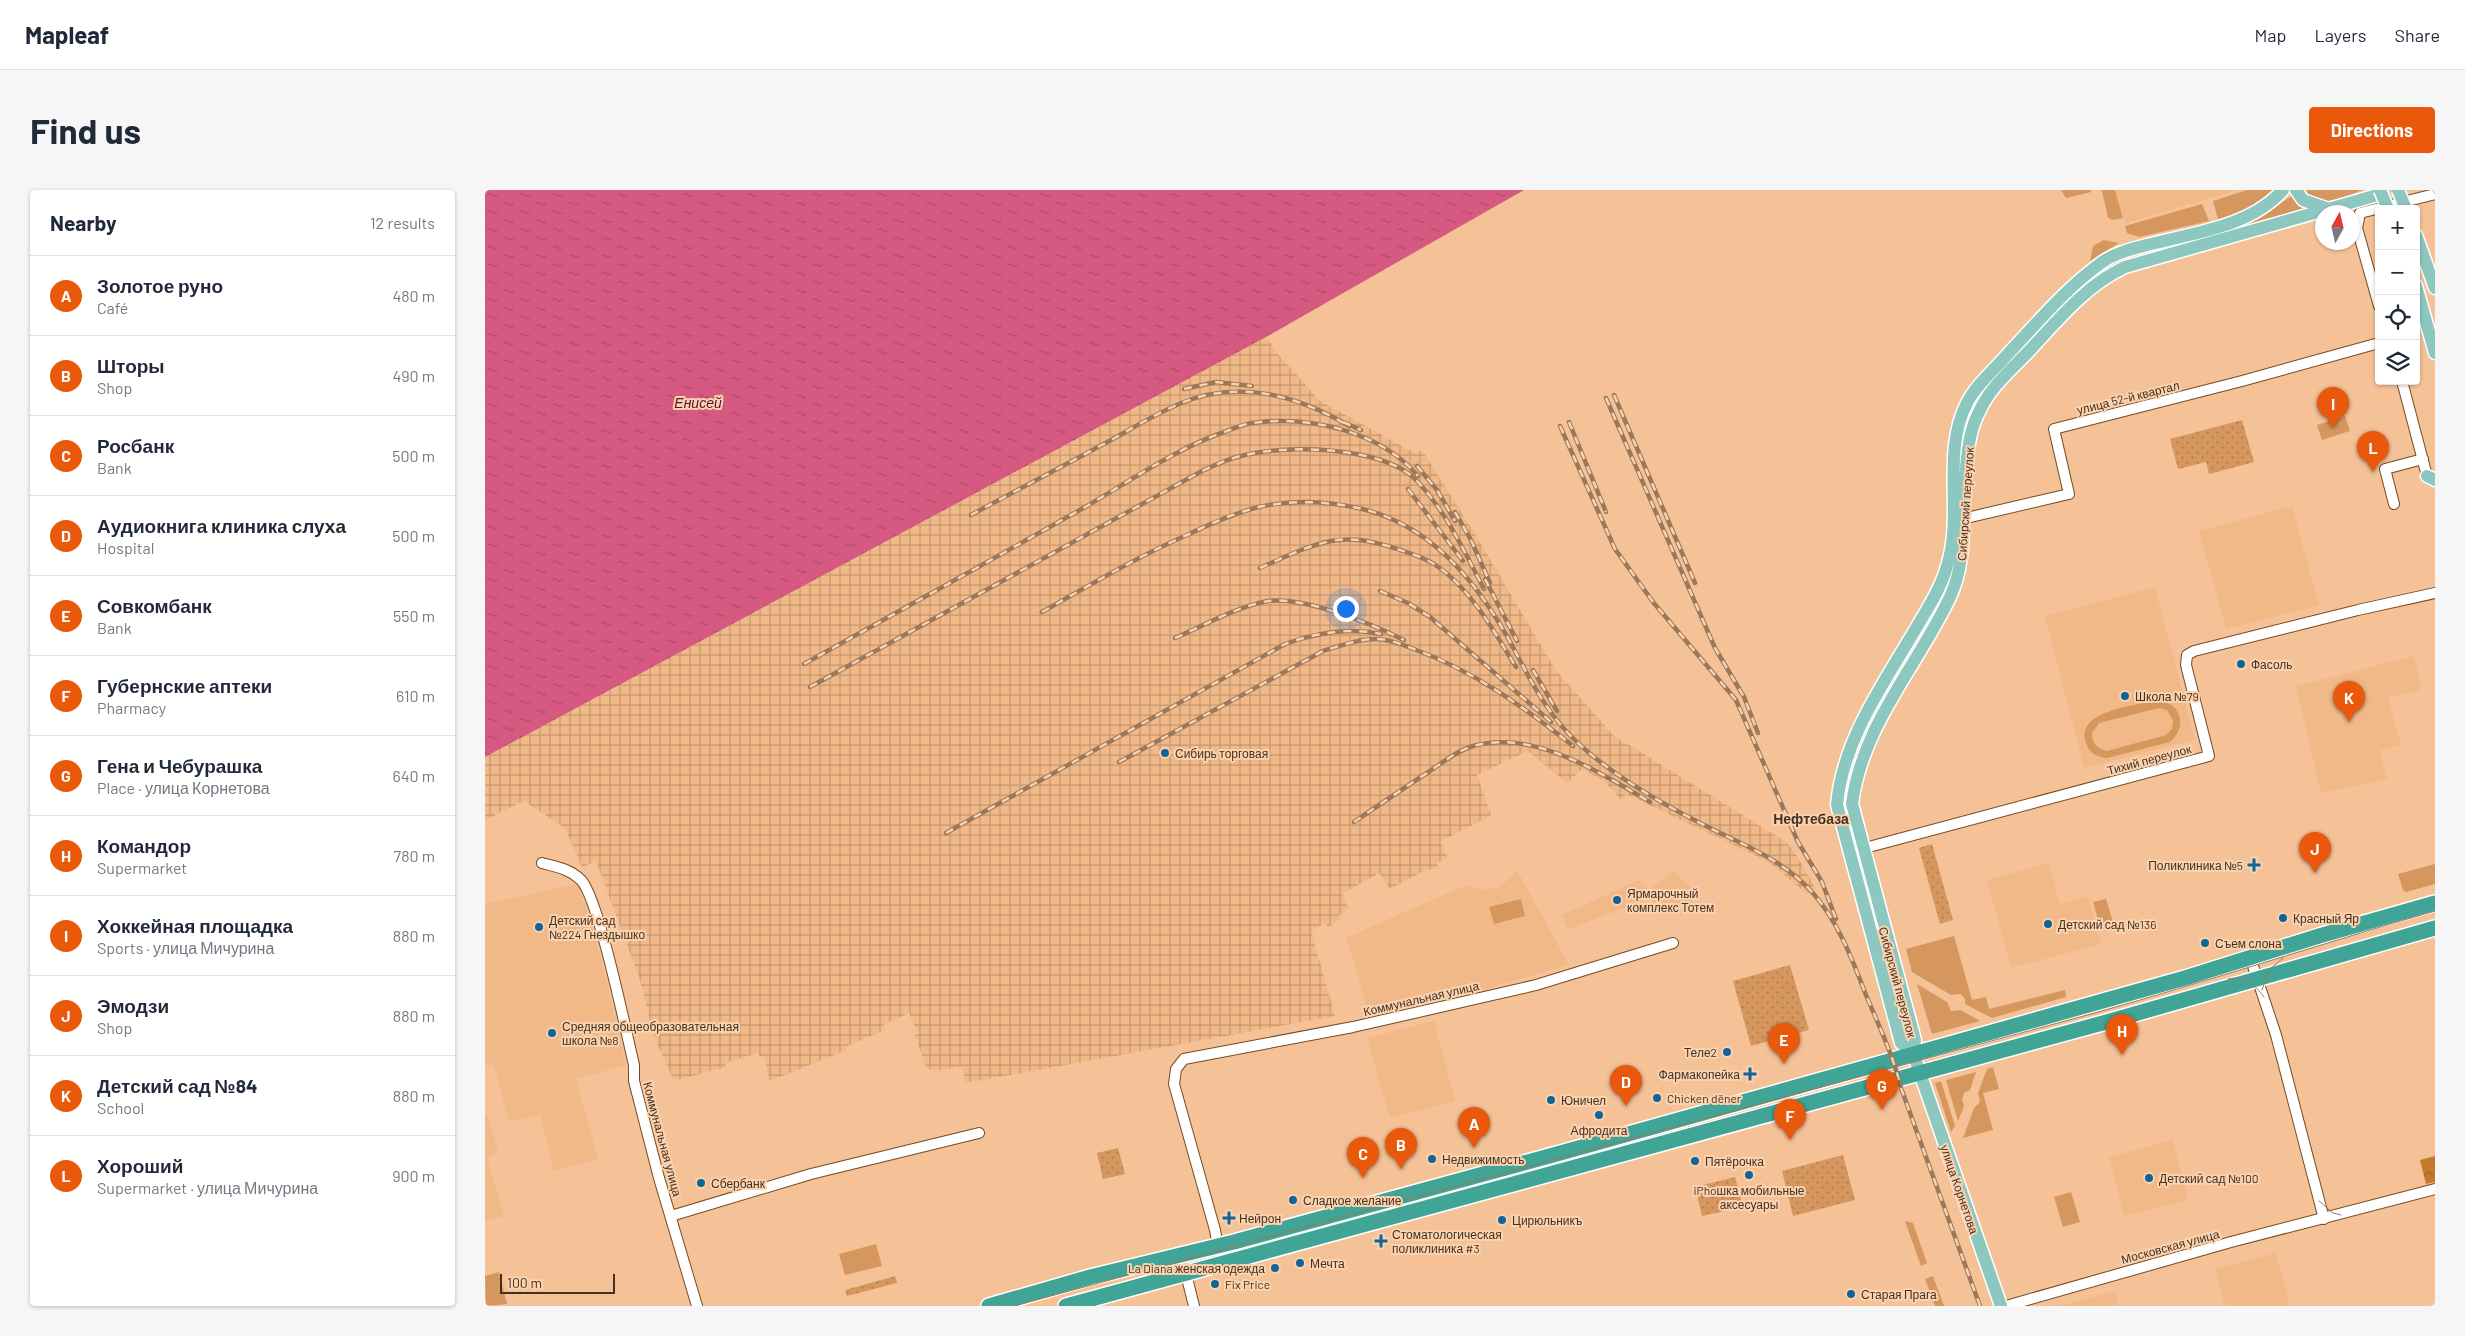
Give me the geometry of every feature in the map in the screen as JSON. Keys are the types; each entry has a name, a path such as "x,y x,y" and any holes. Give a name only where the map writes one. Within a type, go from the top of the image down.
{"highway":[{"path":"989,1306 1090,1277 1564,1152 2185,978 2435,903"},
{"path":"1067,1306 2136,1013 2260,984 2435,928"}],"main road":[{"name":"Сибирский переулок","path":"1913,1053 1901,1043 1837,805 1841,775 1846,757 1863,720 1939,590 1948,564 1961,451 1992,380 2065,293 2085,275 2103,261 2133,249 2248,217 2275,199 2283,190"},
{"path":"2296,190 2303,200 2317,205"},
{"path":"2398,190 2404,205"},
{"name":"Сибирский переулок","path":"2341,205 2377,193"},
{"path":"2377,193 2385,205"},
{"name":"Сибирский переулок","path":"1992,380 2095,285 2125,267 2315,213"},
{"path":"2420,241 2435,267"},
{"path":"2420,244 2435,288"},
{"path":"2085,275 2095,285"},
{"path":"2419,295 2435,353"},
{"name":"Сибирский переулок","path":"1913,1053 1915,1040 1852,804 1863,754 1876,726 1950,597 1961,564 1963,519 1961,451"},
{"name":"улица Корнетова","path":"1913,1053 2001,1306"}],"street":[{"path":"2376,295 2357,228 2360,213 2435,194"},
{"name":"улица 52-й квартал","path":"1963,519 2069,494 2054,429 2242,381 2375,344"},
{"path":"2403,385 2423,459 2431,478"},
{"path":"2394,504 2385,469 2423,459"},
{"name":"Тихий переулок","path":"1863,849 2209,756 2187,665 2187,654 2358,610 2435,593"},
{"path":"1850,852 1863,849"},
{"name":"Коммунальная улица","path":"543,863 569,870 583,882 595,912 634,1065 634,1081 697,1306"},
{"name":"Коммунальная улица","path":"1217,1245 1194,1151 1174,1084 1176,1069 1184,1059 1344,1029 1484,997 1536,984 1673,943"},
{"path":"2250,957 2277,1035 2324,1219"},
{"name":"Коммунальная улица","path":"671,1216 811,1174 979,1133"},
{"name":"Московская улица","path":"2006,1306 2141,1267 2435,1189"},
{"path":"1217,1245 1221,1264"},
{"path":"1186,1274 1194,1306"}],"shaded area":[{"path":"2061,190 2091,190 2091,192 2066,198"},
{"path":"2100,190 2115,190 2123,218 2113,220 2108,218 2102,191"},
{"path":"2115,190 2237,190 2126,223"},
{"path":"2247,190 2274,190 2246,210 2218,219 2213,201"},
{"path":"2306,190 2363,190 2341,198 2325,201 2311,197"},
{"path":"2292,196 2304,211 2262,223 2246,225"},
{"path":"2202,204 2209,221 2139,237 2127,233 2125,226"},
{"path":"2104,240 2119,243 2090,261 2093,246"},
{"path":"1266,337 1277,353 1320,401 1415,453 1422,450 1475,534 1555,669 1613,735 1786,842 1794,851 1816,889 1807,894 1769,862 1626,794 1622,801 1605,782 1582,769 1567,783 1528,751 1477,775 1491,815 1440,842 1448,858 1437,863 1439,867 1430,870 1429,868 1390,889 1379,873 1342,894 1349,909 1338,916 1340,920 1328,927 1325,923 1311,931 1335,1016 966,1083 962,1067 933,1071 926,1067 915,1035 918,1034 909,1013 883,1025 885,1030 845,1047 846,1050 770,1081 764,1056 760,1057 758,1053 725,1063 726,1067 674,1081 654,1037 640,980 596,861 582,867 565,828 524,801 485,820 485,757"},
{"path":"2345,416 2350,431 2322,440 2317,425"},
{"path":"2242,420 2254,462 2209,474 2206,462 2178,469 2170,439"},
{"path":"2292,506 2319,605 2226,629 2199,531"},
{"name":"Школа №79","path":"2155,587 2195,740 2084,768 2045,616"},
{"path":"2414,656 2421,685 2420,690 2388,698 2401,745 2380,751 2387,779 2321,793 2296,686"},
{"path":"2162,701 2169,704 2179,714 2179,728 2176,736 2170,742 2107,758 2100,757 2091,752 2086,743 2085,732 2089,724 2097,717 2120,708","holes":["2159,708 2167,710 2173,721 2172,729 2166,735 2107,751 2100,749 2094,743 2092,733 2099,723"]},
{"path":"1932,844 1953,920 1940,924 1919,848"},
{"name":"Детский сад №136","path":"2048,863 2060,904 2088,896 2101,944 2011,968 1987,880"},
{"path":"2435,864 2435,884 2406,892 2403,890 2398,874"},
{"path":"1517,870 1569,965 1488,988 1370,1016 1346,938 1457,889 1468,886 1481,889 1496,888 1508,880"},
{"name":"Ярмарочный комплекс Тотем","path":"1673,871 1693,889 1692,903 1657,914 1651,898 1568,929 1562,915 1639,880 1649,890"},
{"name":"Средняя общеобразовательная школа №8","path":"577,884 590,918 600,954 626,1065 576,1079 598,1159 554,1171 540,1114 509,1122 494,1064 485,1066 485,904"},
{"path":"1521,899 1525,916 1494,924 1489,907"},
{"path":"2106,899 2113,922 2100,926 2093,902"},
{"path":"1954,936 1972,1000 1986,997 1989,1009 2065,990 2066,997 1992,1018 1965,1004 1965,999 1961,994 1951,995 1912,972 1906,949"},
{"path":"1790,965 1809,1030 1751,1046 1733,981"},
{"path":"1917,984 1947,1002 1951,1011 1961,1010 1980,1021 1932,1034"},
{"path":"1434,1021 1455,1101 1390,1118 1367,1038"},
{"path":"1993,1067 1999,1089 1983,1093 1993,1130 1963,1138 1974,1108 1980,1102 1978,1093 1987,1069"},
{"path":"1976,1072 1970,1090 1964,1093 1962,1099 1964,1106 1958,1121 1946,1080"},
{"path":"1941,1081 1955,1126 1951,1132 1935,1083"},
{"path":"487,1114 498,1153 487,1157 504,1216 485,1221 485,1115"},
{"name":"Детский сад №100","path":"2173,1140 2188,1200 2124,1216 2109,1157"},
{"path":"1118,1148 1125,1174 1103,1179 1097,1153"},
{"path":"1843,1155 1855,1200 1793,1216 1782,1171"},
{"path":"1735,1177 1743,1207 1702,1216 1695,1187"},
{"path":"2071,1192 2080,1222 2063,1227 2054,1197"},
{"path":"1905,1221 1913,1223 1927,1263 1921,1266"},
{"path":"876,1244 882,1266 845,1275 839,1254"},
{"path":"2276,1253 2290,1306 2225,1306 2215,1269"},
{"path":"499,1272 507,1304 486,1306 485,1276"},
{"path":"895,1276 897,1283 847,1296 845,1290"},
{"path":"1933,1276 1944,1306 1935,1306 1925,1279"},
{"path":"2115,1291 2119,1306 2058,1306"}],"green space":[{"path":"2435,1156 2435,1182 2426,1184 2420,1160"}],"water":[{"name":"Енисей","path":"485,190 1524,190 1266,337 485,757"}],"tram line":[{"path":"1014,1306 2091,1014 2435,911"},
{"path":"2262,990 2269,970 2283,958"},
{"path":"2228,979 2239,978 2249,982 2264,997"},
{"path":"2319,1201 2333,1213 2341,1215"}],"railway":[{"path":"1184,389 1216,382 1252,386"},
{"path":"971,515 1158,414 1201,396 1245,392 1266,394 1309,406 1349,426"},
{"path":"1614,395 1695,583"},
{"path":"1606,398 1715,648 1744,697 1758,733"},
{"path":"804,664 1087,506 1173,455 1243,425 1274,421 1297,422 1320,424 1342,430 1364,437 1384,448 1402,460 1418,476"},
{"path":"1343,422 1361,430"},
{"path":"1569,422 1606,512"},
{"path":"1560,426 1615,549 1653,602 1736,700 1798,842 1822,882 1836,919"},
{"path":"810,687 1202,471 1221,462 1260,452 1307,449 1357,454 1381,460 1401,469 1416,480 1427,492 1445,518 1484,589"},
{"path":"1417,466 1437,490 1455,521"},
{"path":"1408,489 1463,561"},
{"path":"1042,612 1168,544 1213,523 1259,507 1283,503 1308,502 1358,508 1383,515 1406,526 1427,540 1447,556 1480,594 1495,616 1549,710 1582,747 1618,775 1658,800 1779,864 1812,892 1821,903 1837,928 1885,1041 1980,1306"},
{"path":"1455,512 1471,540 1490,583"},
{"path":"1260,568 1304,549 1339,540 1369,541 1415,555 1437,566 1461,587 1491,626 1516,667"},
{"path":"1485,579 1517,641"},
{"path":"1380,591 1408,603 1430,617 1551,722"},
{"path":"1175,638 1244,607 1268,601 1283,601 1318,607 1356,619 1404,640"},
{"path":"946,833 1285,644 1332,632 1357,631 1381,634"},
{"path":"1119,762 1323,651 1369,639 1386,640 1401,644 1479,680 1518,704 1573,746"},
{"path":"1533,670 1557,711"},
{"path":"1354,822 1456,754 1473,746 1496,742 1543,749 1566,757 1588,767 1650,802"}],"place":[{"name":"Хоккейная площадка","path":"2333,428"},
{"name":"Хороший","path":"2373,472"},
{"name":"Фасоль","path":"2241,664"},
{"name":"Школа №79","path":"2125,696"},
{"name":"Детский сад №84","path":"2349,722"},
{"name":"Сибирь торговая","path":"1165,753"},
{"name":"Поликлиника №5","path":"2254,865"},
{"name":"Эмодзи","path":"2315,873"},
{"name":"Ярмарочный комплекс Тотем","path":"1617,900"},
{"name":"Красный Яр","path":"2283,918"},
{"name":"Детский сад №136","path":"2048,924"},
{"name":"Детский сад №224 Гнездышко","path":"539,927"},
{"name":"Съем слона","path":"2205,943"},
{"name":"Средняя общеобразовательная школа №8","path":"552,1033"},
{"name":"Теле2","path":"1727,1052"},
{"name":"Командор","path":"2122,1055"},
{"name":"Совкомбанк","path":"1784,1064"},
{"name":"Фармакопейка","path":"1750,1074"},
{"name":"Chicken dëner","path":"1657,1098"},
{"name":"Юничел","path":"1551,1100"},
{"name":"Аудиокнига клиника слуха","path":"1626,1106"},
{"name":"Гена и Чебурашка","path":"1882,1110"},
{"name":"Афродита","path":"1599,1115"},
{"name":"Губернские аптеки","path":"1790,1140"},
{"name":"Золотое руно","path":"1474,1148"},
{"name":"Недвижимость","path":"1432,1159"},
{"name":"Пятёрочка","path":"1695,1161"},
{"name":"Шторы","path":"1401,1169"},
{"name":"iPhoшка мобильные аксесуары","path":"1749,1175"},
{"name":"Росбанк","path":"1363,1178"},
{"name":"Детский сад №100","path":"2149,1178"},
{"name":"Сбербанк","path":"701,1183"},
{"name":"Сладкое желание","path":"1293,1200"},
{"name":"Нейрон","path":"1229,1218"},
{"name":"Цирюльникъ","path":"1502,1220"},
{"name":"Стоматологическая поликлиника #3","path":"1381,1241"},
{"name":"Мечта","path":"1300,1263"},
{"name":"La Diana женская одежда","path":"1275,1268"},
{"name":"Fix Price","path":"1215,1284"},
{"name":"Старая Прага","path":"1851,1294"}],"district":[{"name":"Нефтебаза","path":"1811,818"}]}
